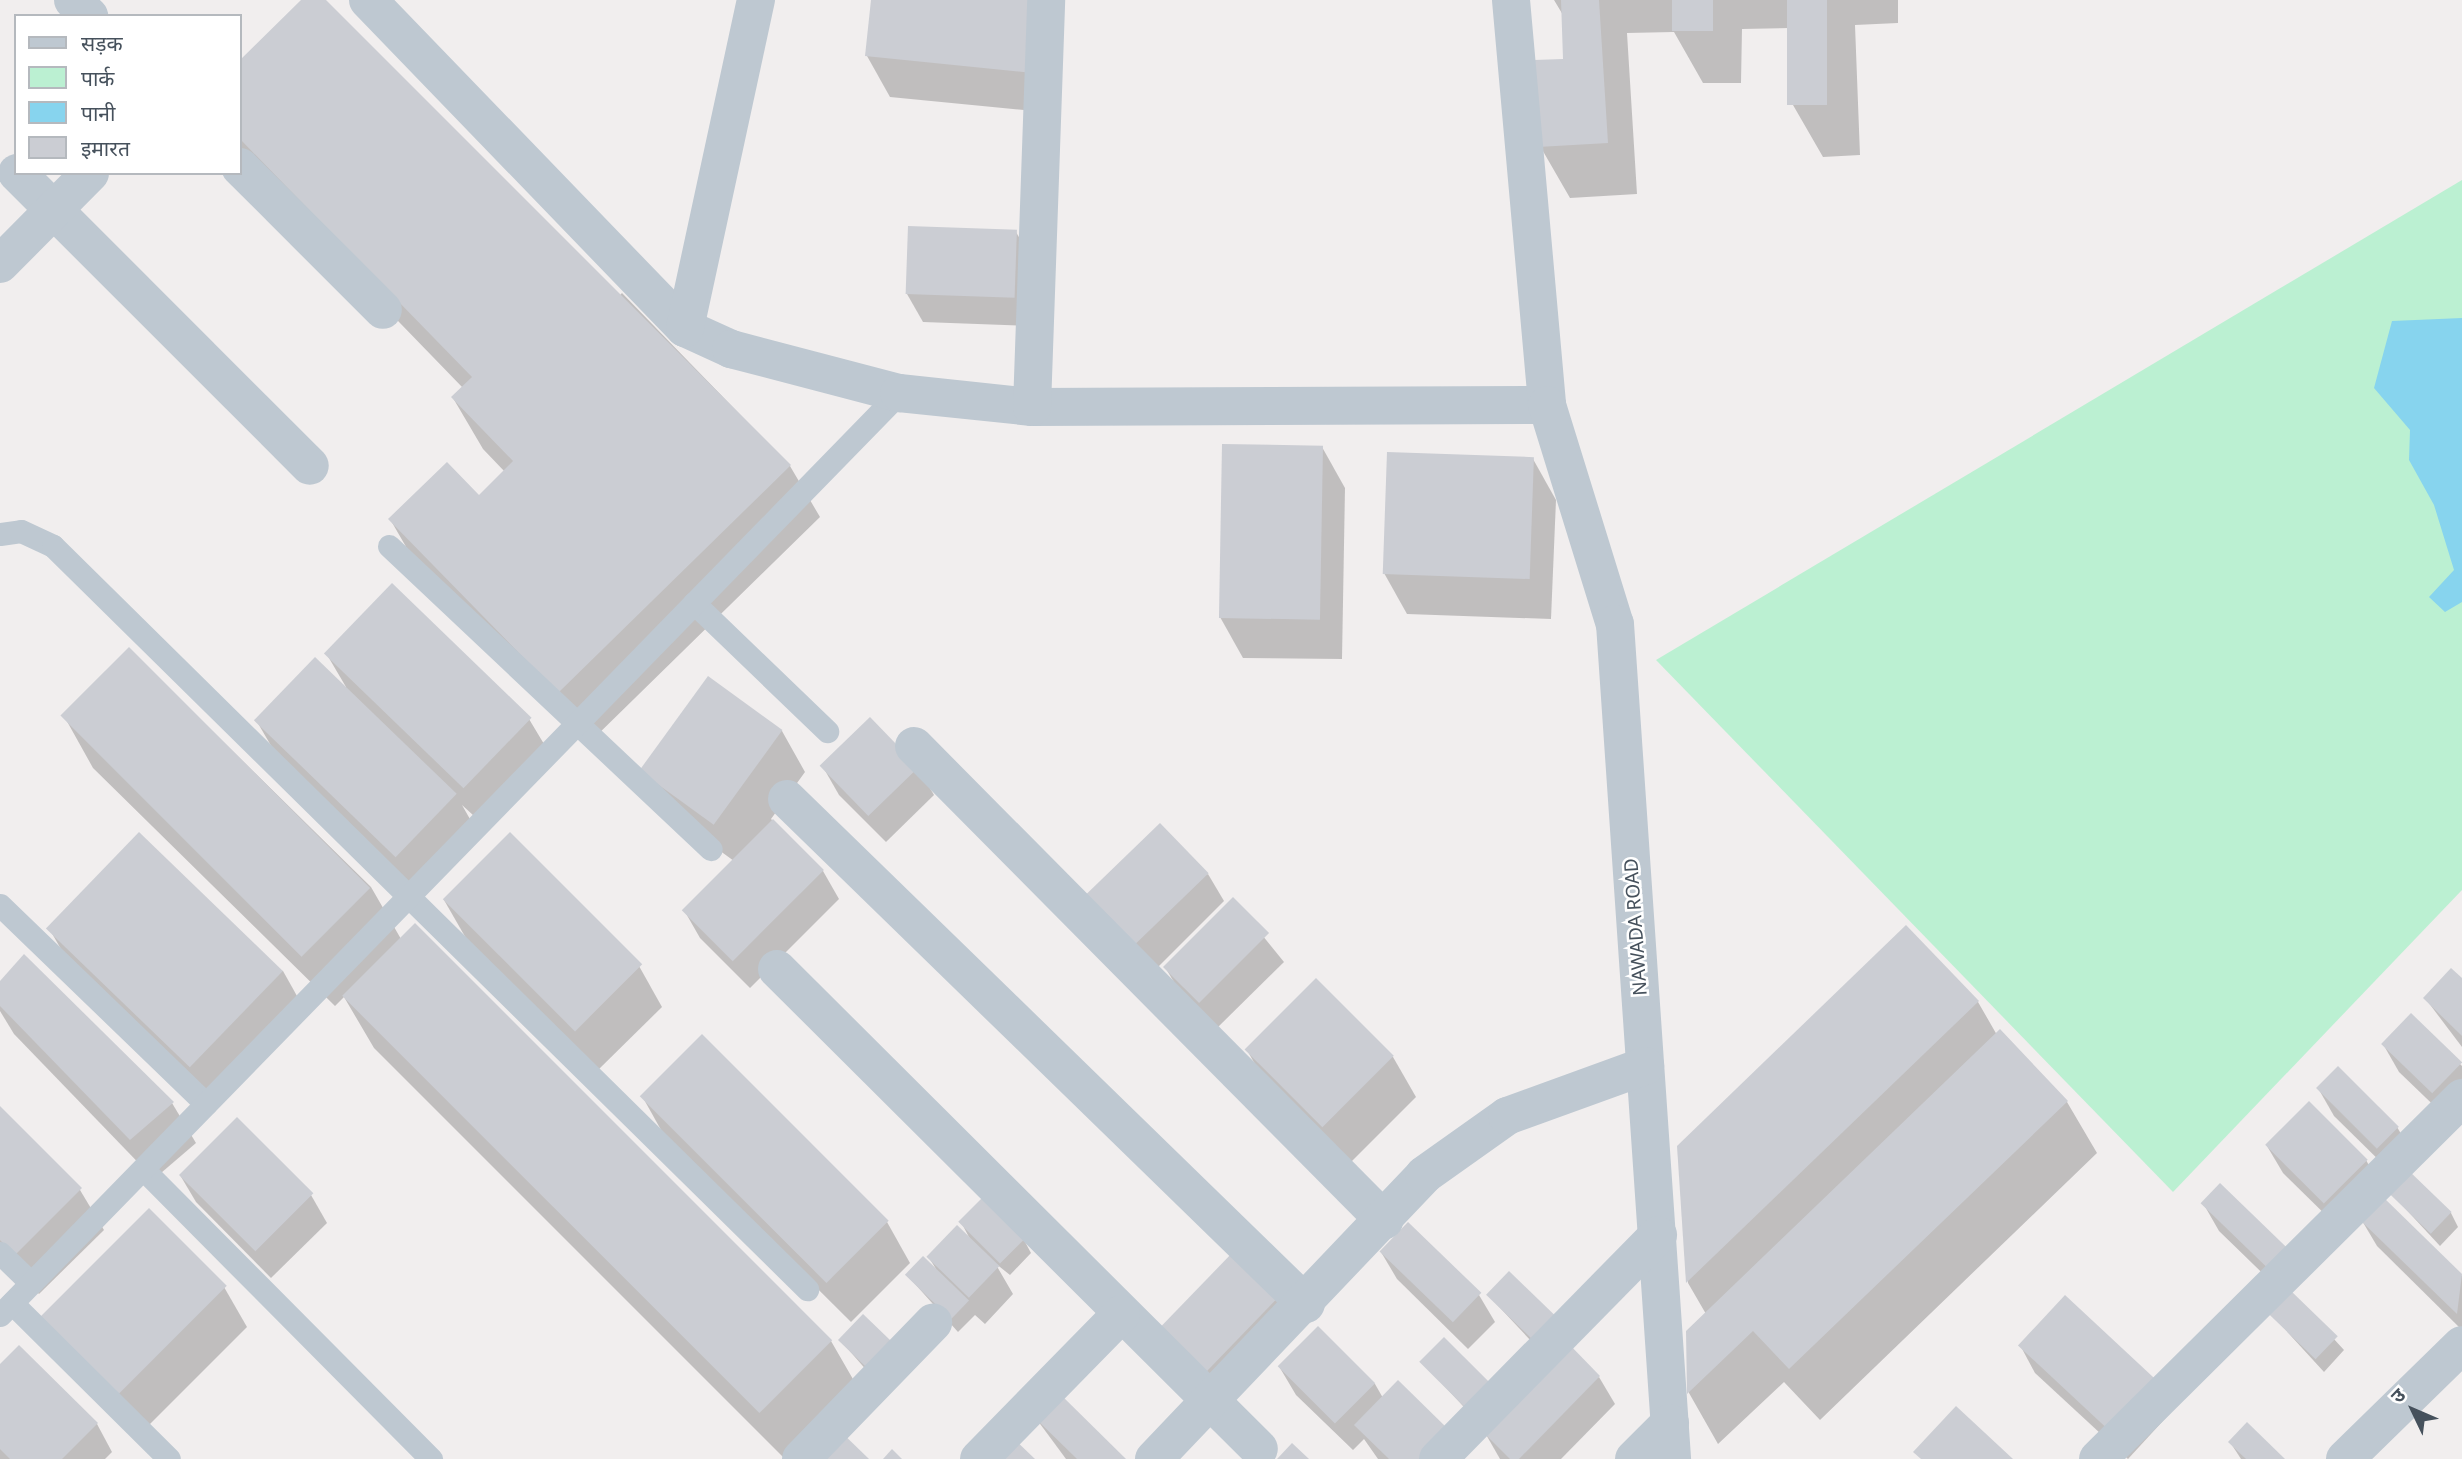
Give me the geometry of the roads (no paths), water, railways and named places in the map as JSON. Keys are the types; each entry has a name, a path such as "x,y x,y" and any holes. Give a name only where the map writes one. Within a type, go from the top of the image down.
{"street":[{"path":"73,0 87,14"},
{"path":"368,0 685,328 731,349 899,393 1032,407 1547,405"},
{"path":"685,328 756,0"},
{"path":"1032,407 1046,0"},
{"name":"NAWADA ROAD","path":"1511,0 1547,405 1615,624 1671,1441"},
{"path":"0,157 14,171"},
{"path":"242,169 383,310"},
{"path":"18,175 310,467"},
{"path":"0,264 88,175"},
{"path":"914,746 1384,1220"},
{"path":"787,799 1306,1304"},
{"path":"778,969 1259,1450"},
{"path":"1154,1459 1306,1304 1424,1175 1507,1116 1645,1066"},
{"path":"2098,1459 2462,1098"},
{"path":"1438,1459 1658,1235"},
{"path":"979,1459 1121,1314"},
{"path":"801,1459 933,1323"},
{"path":"2345,1459 2462,1345"},
{"path":"1634,1459 1671,1441"}],"lane":[{"path":"169,1459 6,1309 899,393"},
{"path":"0,534 21,531 53,546 807,1289"},
{"path":"389,546 711,849"},
{"path":"694,603 827,731"},
{"path":"0,905 206,1104"},
{"path":"143,1169 431,1459"},
{"path":"0,1253 31,1283"}],"water":[{"path":"2462,318 2462,602 2445,612 2429,597 2454,570 2434,505 2409,460 2410,430 2374,388 2392,321"}]}
